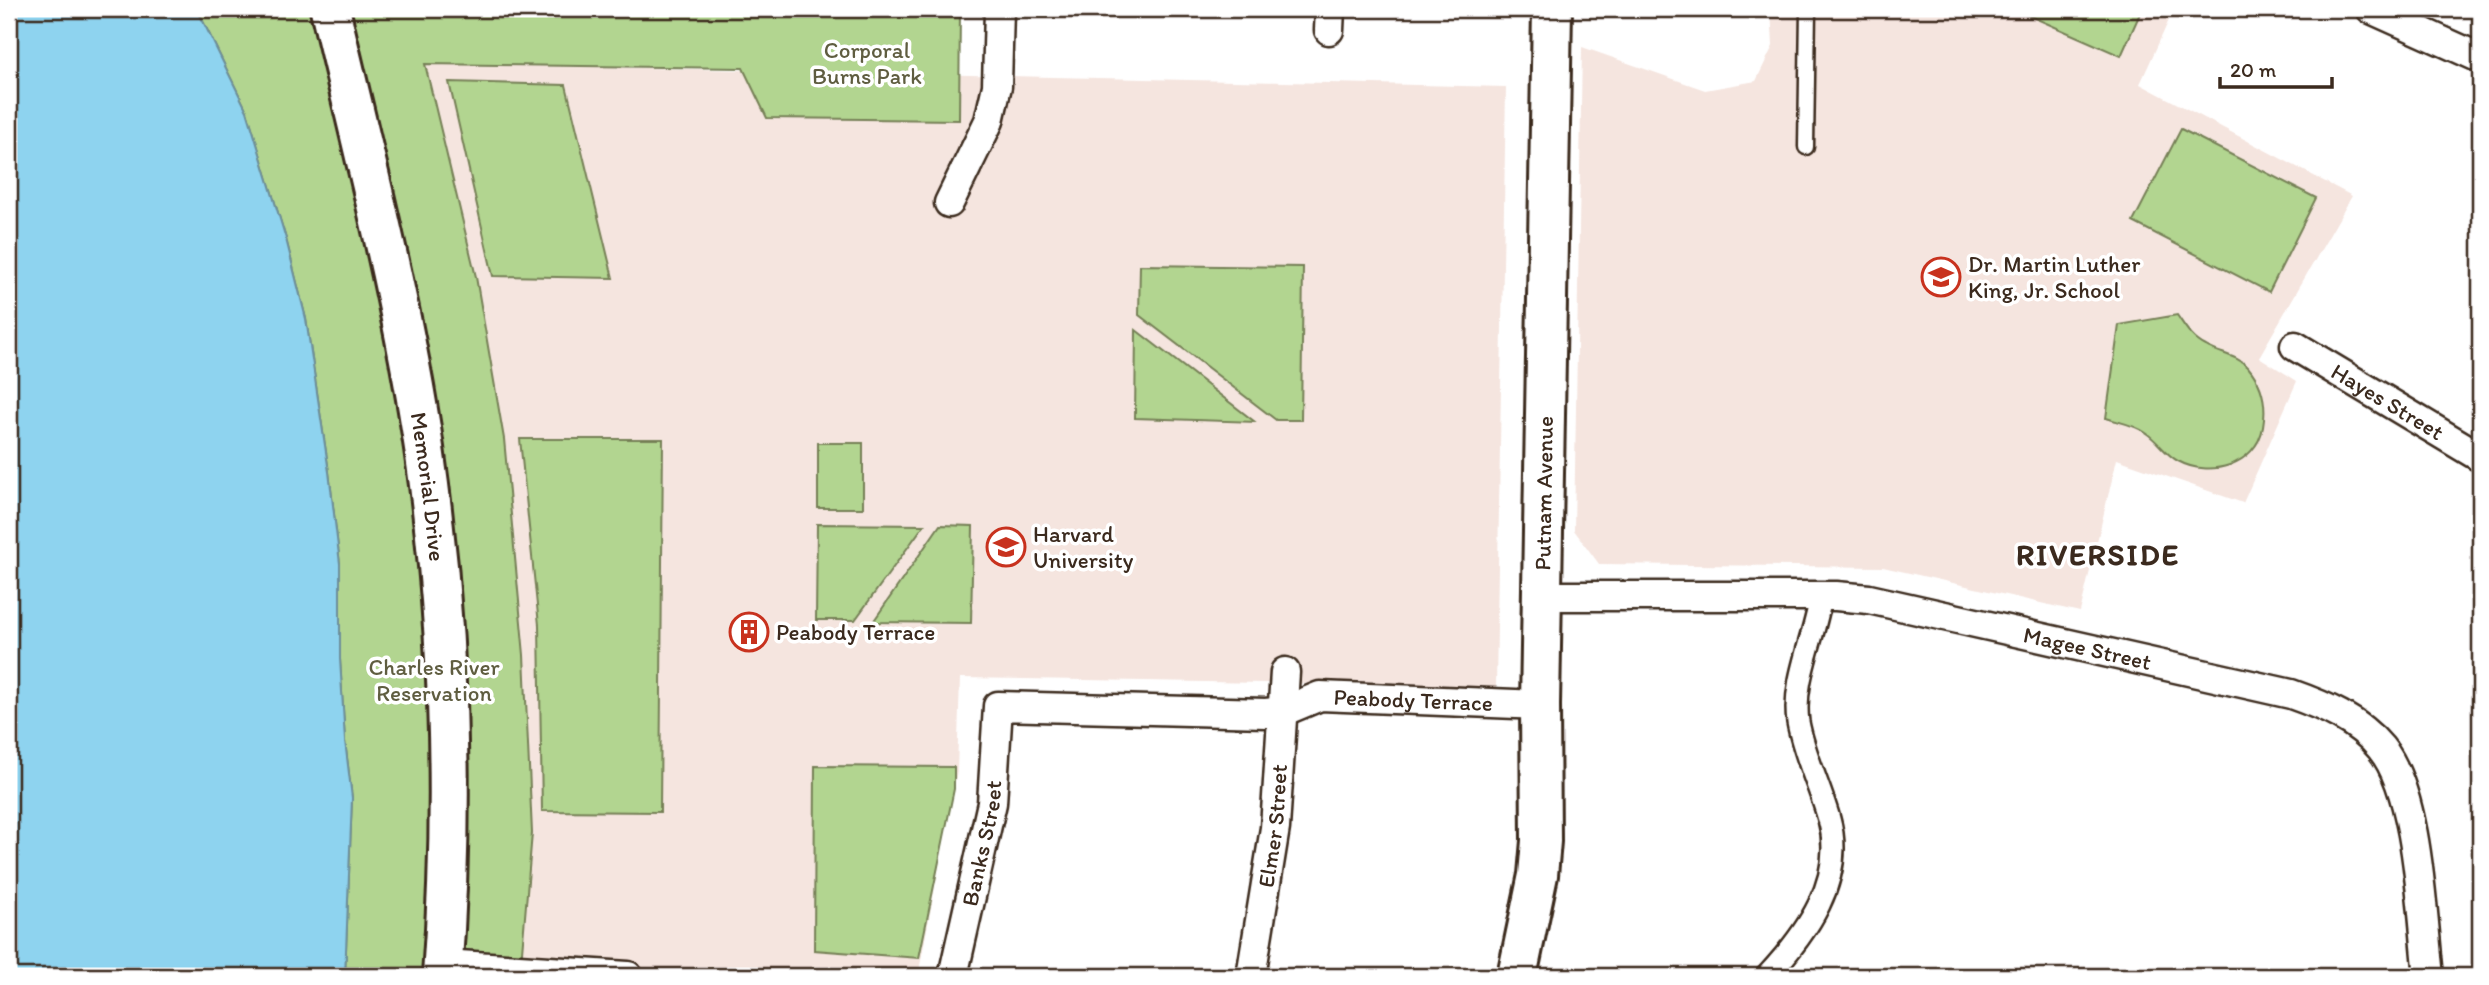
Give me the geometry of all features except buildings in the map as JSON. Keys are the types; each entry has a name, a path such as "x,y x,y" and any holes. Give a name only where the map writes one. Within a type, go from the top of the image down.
{"main road":[{"name":"Memorial Drive","path":"330,9 395,284 430,490 441,615 448,757 443,970"},
{"name":"Putnam Avenue","path":"1517,976 1538,875 1552,9"}],"street":[{"path":"949,203 989,121 997,86 999,9"},
{"path":"2371,9 2480,58"},
{"name":"Hayes Street","path":"2295,346 2480,457"},
{"name":"Magee Street","path":"1542,596 1821,596 1869,599 2277,691 2340,714 2382,749 2397,774 2409,817 2429,976"},
{"path":"1767,976 1808,928 1822,897 1832,861 1832,830 1798,723 1801,681 1821,596"},
{"name":"Elmer Street","path":"1251,976 1268,881 1284,711 1285,672"},
{"name":"Peabody Terrace","path":"998,706 1284,711 1320,696 1540,705"},
{"name":"Banks Street","path":"954,976 992,803 998,706"},
{"path":"443,970 628,976"}],"lane":[{"path":"1806,148 1808,9"}],"shaded area":[{"name":"Dr. Martin Luther King, Jr. School","path":"1771,9 2174,9 2140,84 2352,196 2259,357 2297,381 2243,503 2117,459 2080,612 1883,567 1599,564 1574,530 1582,47 1705,90 1756,81 1773,46"},
{"name":"Harvard University","path":"425,63 1506,87 1496,687 960,678 957,771 918,976 520,976 532,833 524,655 504,439 476,277"}],"green space":[{"name":"Charles River Reservation","path":"197,9 960,9 959,120 767,118 743,68 425,64 476,277 504,439 524,655 532,833 520,976 345,976 352,798 340,659 340,564 306,319 286,239 247,111"},
{"path":"2014,9 2142,9 2121,56"},
{"path":"449,82 566,85 613,278 493,276"},
{"path":"2181,129 2316,198 2269,292 2133,222"},
{"path":"1140,265 1303,267 1301,420 1276,420 1139,315"},
{"path":"2177,315 2201,343 2244,363 2253,374 2263,396 2263,427 2259,440 2251,451 2230,465 2217,468 2190,466 2173,458 2142,430 2106,418 2119,325"},
{"path":"1136,330 1255,422 1135,418"},
{"path":"520,439 663,439 660,812 542,811 539,625"},
{"path":"818,443 863,443 863,508 818,508"},
{"path":"817,524 924,525 855,620 816,620"},
{"path":"940,525 973,526 971,623 873,622"},
{"path":"815,766 954,767 954,789 919,958 814,950"}],"water":[{"path":"9,9 197,9 247,111 286,239 306,319 340,564 340,659 352,798 345,976 9,976"}],"place":[{"name":"Dr. Martin Luther King, Jr. School","path":"1941,277"},
{"name":"Harvard University","path":"1006,547"},
{"name":"Peabody Terrace","path":"749,632"}],"district":[{"name":"RIVERSIDE","path":"2098,555"}],"park label":[{"name":"Corporal Burns Park","path":"867,63"}]}
